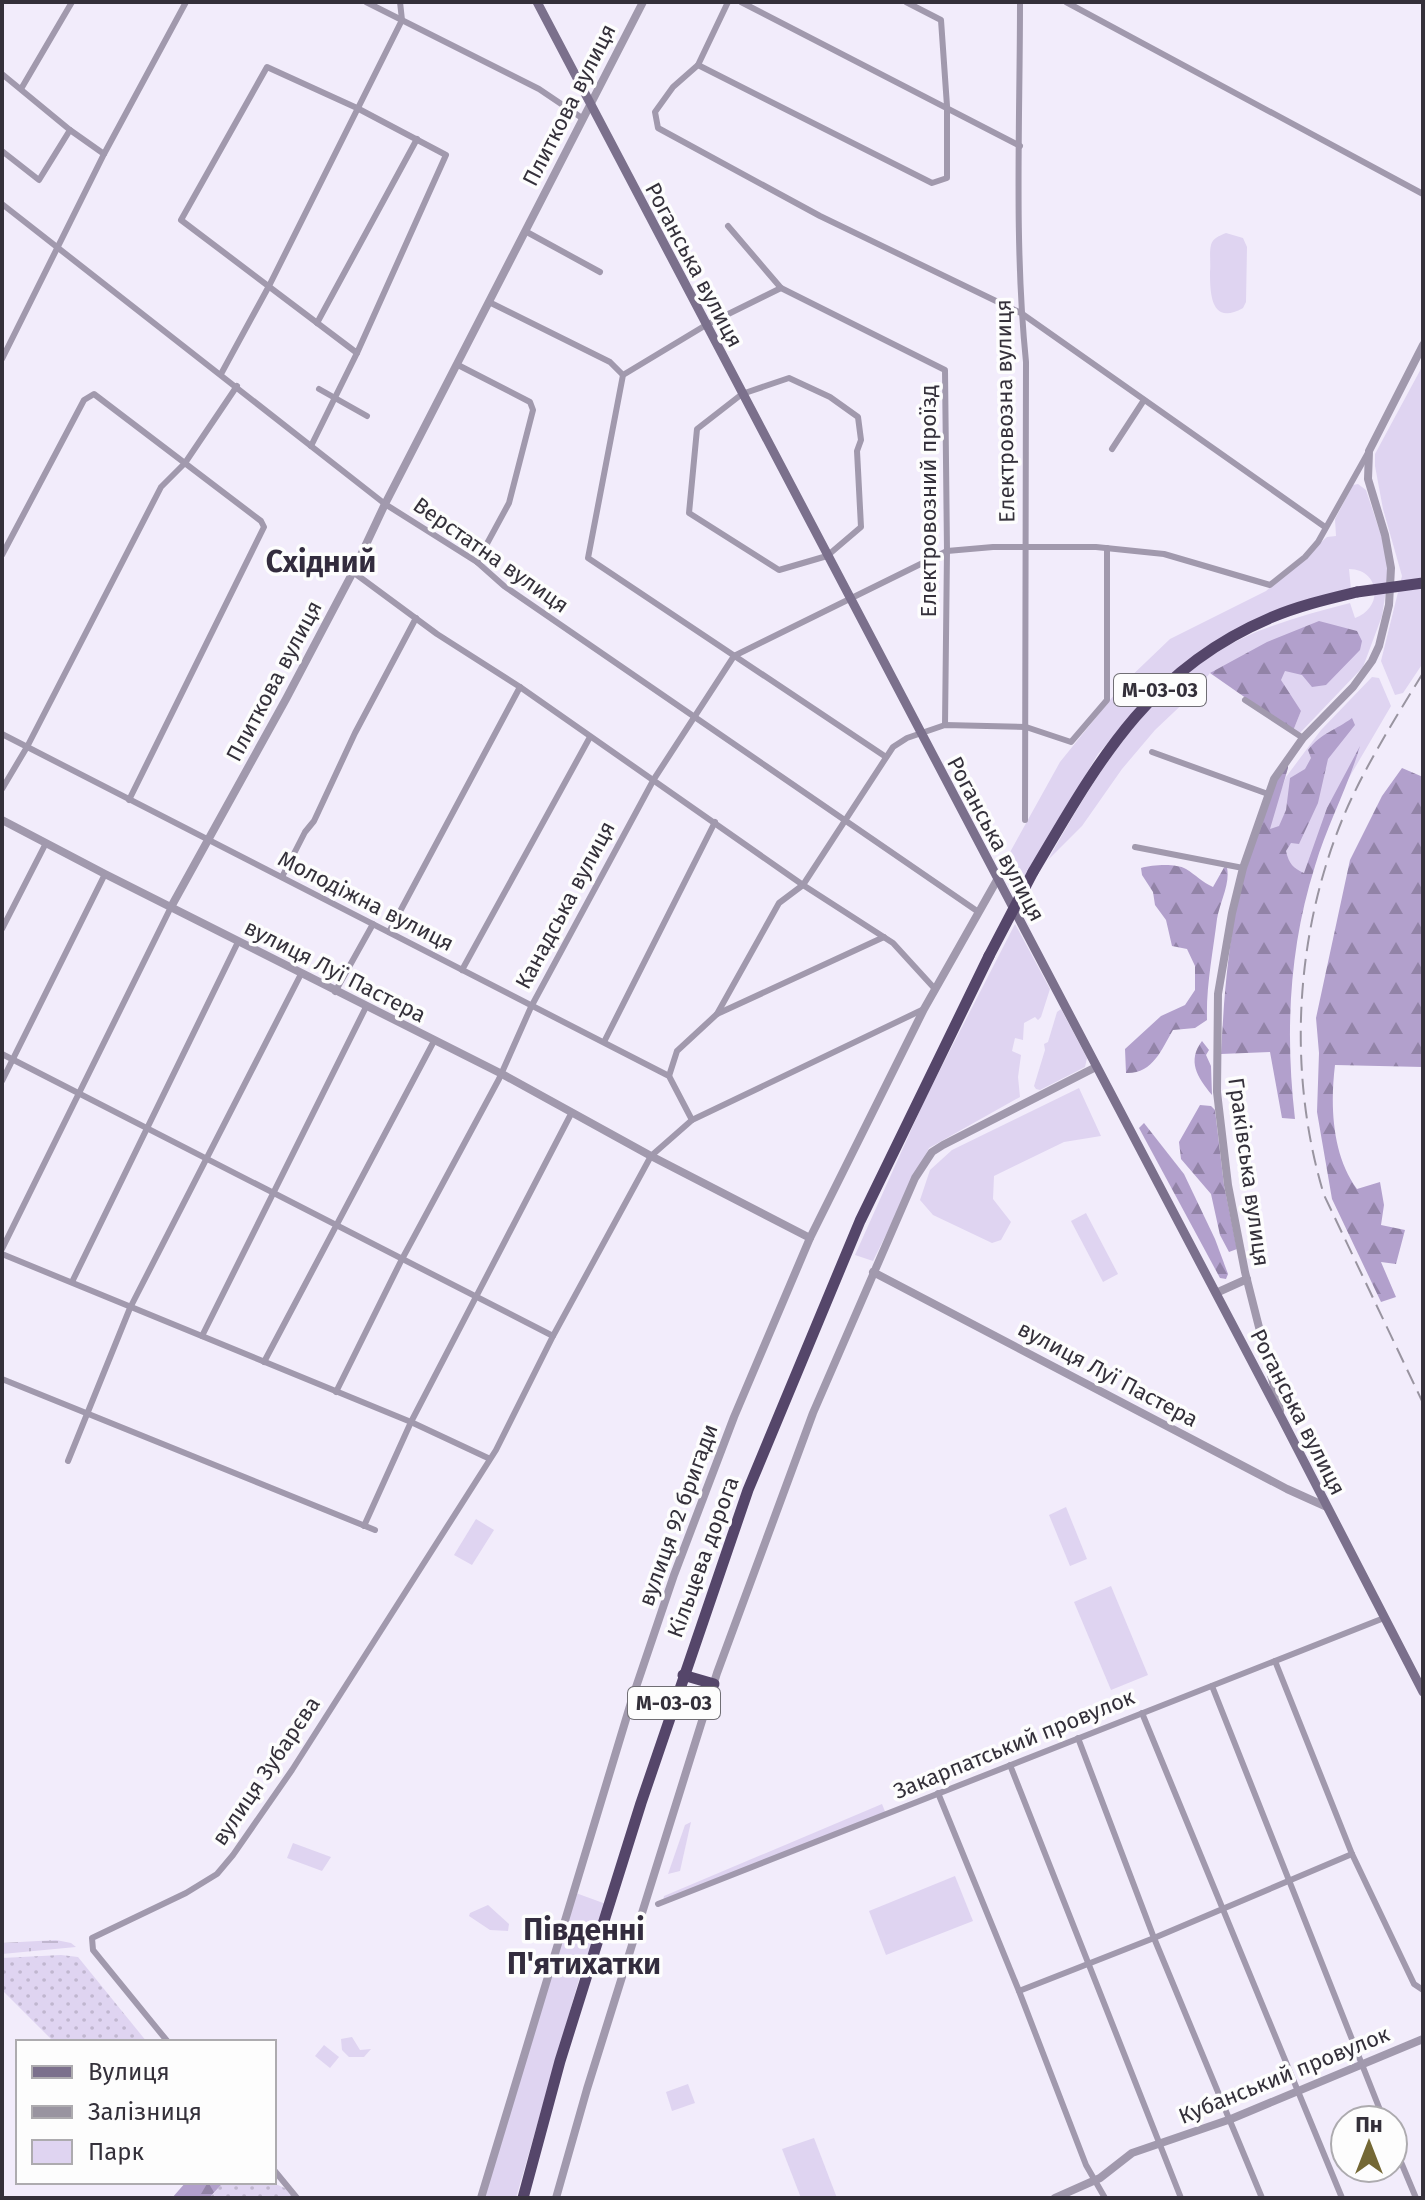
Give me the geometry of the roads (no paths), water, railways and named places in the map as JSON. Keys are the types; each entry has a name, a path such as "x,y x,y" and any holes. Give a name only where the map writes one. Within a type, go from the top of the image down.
{"highway":[{"name":"Кільцева дорога","path":"523,2198 560,2061 683,1675 748,1490 841,1266 918,1099 1033,872 1103,755 1124,728 1165,686 1215,647 1285,613 1357,592 1423,583"},
{"path":"683,1675 714,1684"}],"main road":[{"name":"Роганська вулиця","path":"537,2 1423,1692"}],"street":[{"path":"21,89 72,2"},
{"path":"2,359 104,154 186,2"},
{"path":"366,2 539,89 582,118"},
{"path":"221,374 269,286 402,20 400,2"},
{"name":"Плиткова вулиця","path":"2,1252 171,907 353,572 643,2"},
{"path":"728,2 698,65 673,87 655,112 658,128 820,216 1021,313 1325,527"},
{"path":"741,2 1020,146"},
{"path":"698,65 932,183 947,178 947,106 941,20 906,2"},
{"name":"Електровозна вулиця","path":"1020,2 1021,313 1026,362 1025,820"},
{"path":"1066,2 1423,194"},
{"path":"311,446 357,353 446,155 357,108 267,67 181,220 357,353"},
{"path":"2,74 104,154"},
{"path":"2,151 39,180 70,130"},
{"path":"317,323 417,139"},
{"name":"Верстатна вулиця","path":"2,204 385,504 477,562 504,586 977,911"},
{"path":"728,226 781,288 706,325 623,375 588,558 886,757"},
{"path":"525,231 600,272"},
{"name":"Електровозний проїзд","path":"781,288 945,370 945,725"},
{"path":"489,302 610,362 623,375"},
{"path":"947,551 1026,547 1107,548 1164,554 1270,585 1305,557 1318,542 1423,345"},
{"path":"458,365 533,405 509,503 477,562"},
{"path":"789,378 830,397 858,417 861,527 827,556 779,570 689,513 697,429 742,394 789,378"},
{"path":"2,789 27,747 161,487 185,463 237,386"},
{"path":"319,389 367,416"},
{"path":"2,555 88,395 99,397 261,521 264,527 129,800"},
{"path":"1112,449 1144,400"},
{"name":"Граківська вулиця","path":"1281,1417 1247,1279 1228,1185 1216,1057 1218,994 1229,925 1243,868 1268,794 1287,758 1365,671 1385,629 1391,568 1385,535 1368,479 1369,451"},
{"path":"717,1014 779,903 803,885 893,747 907,738 945,725 1026,727 1071,742 1107,700 1107,548"},
{"name":"Канадська вулиця","path":"336,1392 401,1261 502,1074 531,1007 654,779 734,656 947,551"},
{"path":"353,572 803,885 884,937 935,989"},
{"path":"282,877 314,821 355,733 416,618"},
{"path":"389,932 520,687"},
{"path":"1245,700 1303,738"},
{"name":"Молодіжна вулиця","path":"2,734 669,1076"},
{"path":"462,970 590,737"},
{"path":"1152,752 1268,794"},
{"name":"вулиця Луї Пастера","path":"2,820 335,992 502,1074 810,1238"},
{"path":"604,1042 715,822"},
{"path":"2,929 46,843"},
{"path":"1135,847 1243,868"},
{"path":"2,1081 105,874"},
{"name":"вулиця 92 бригади","path":"481,2198 633,1696 674,1575 734,1417 810,1238 924,1009 997,880"},
{"path":"335,992 373,924"},
{"path":"692,1120 669,1076 677,1051 717,1014 884,937"},
{"path":"72,1282 238,942"},
{"path":"68,1461 130,1308 301,974"},
{"path":"202,1336 366,1007"},
{"path":"2,1252 130,1308 411,1422 488,1458 496,1450 553,1336 651,1156 692,1120 924,1009"},
{"path":"264,1362 434,1041"},
{"path":"2,1054 401,1261 553,1336"},
{"path":"556,2198 714,1684 802,1443 915,1178 932,1152 1096,1067"},
{"path":"364,1526 411,1422 572,1112"},
{"name":"вулиця Луї Пастера","path":"873,1272 1287,1489 1327,1507"},
{"path":"1216,1293 1247,1279"},
{"path":"2,1379 375,1530"},
{"name":"вулиця Зубарєва","path":"166,2040 93,1950 92,1938 186,1893 217,1874 233,1855 292,1770 488,1458"},
{"name":"Закарпатський провулок","path":"658,1904 1384,1618"},
{"path":"1275,1661 1352,1854 1414,1984 1423,1990"},
{"path":"1212,1686 1377,2104"},
{"path":"1142,1713 1342,2198"},
{"path":"1078,1738 1154,1938 1262,2198"},
{"path":"1010,1765 1181,2198"},
{"path":"938,1793 1094,2181 1105,2198"},
{"path":"1019,1991 1352,1854"},
{"name":"Кубанський провулок","path":"1159,2144 1231,2119 1423,2039"},
{"path":"1055,2198 1094,2181 1128,2155 1159,2144"},
{"path":"276,2172 297,2198"}],"railway":[{"path":"1423,673 1365,772 1330,852 1307,949 1301,1049 1304,1098 1324,1195 1423,1403"}],"district":[{"name":"Східний","path":"321,562"},
{"name":"Південні П'ятихатки","path":"584,1947"}]}
